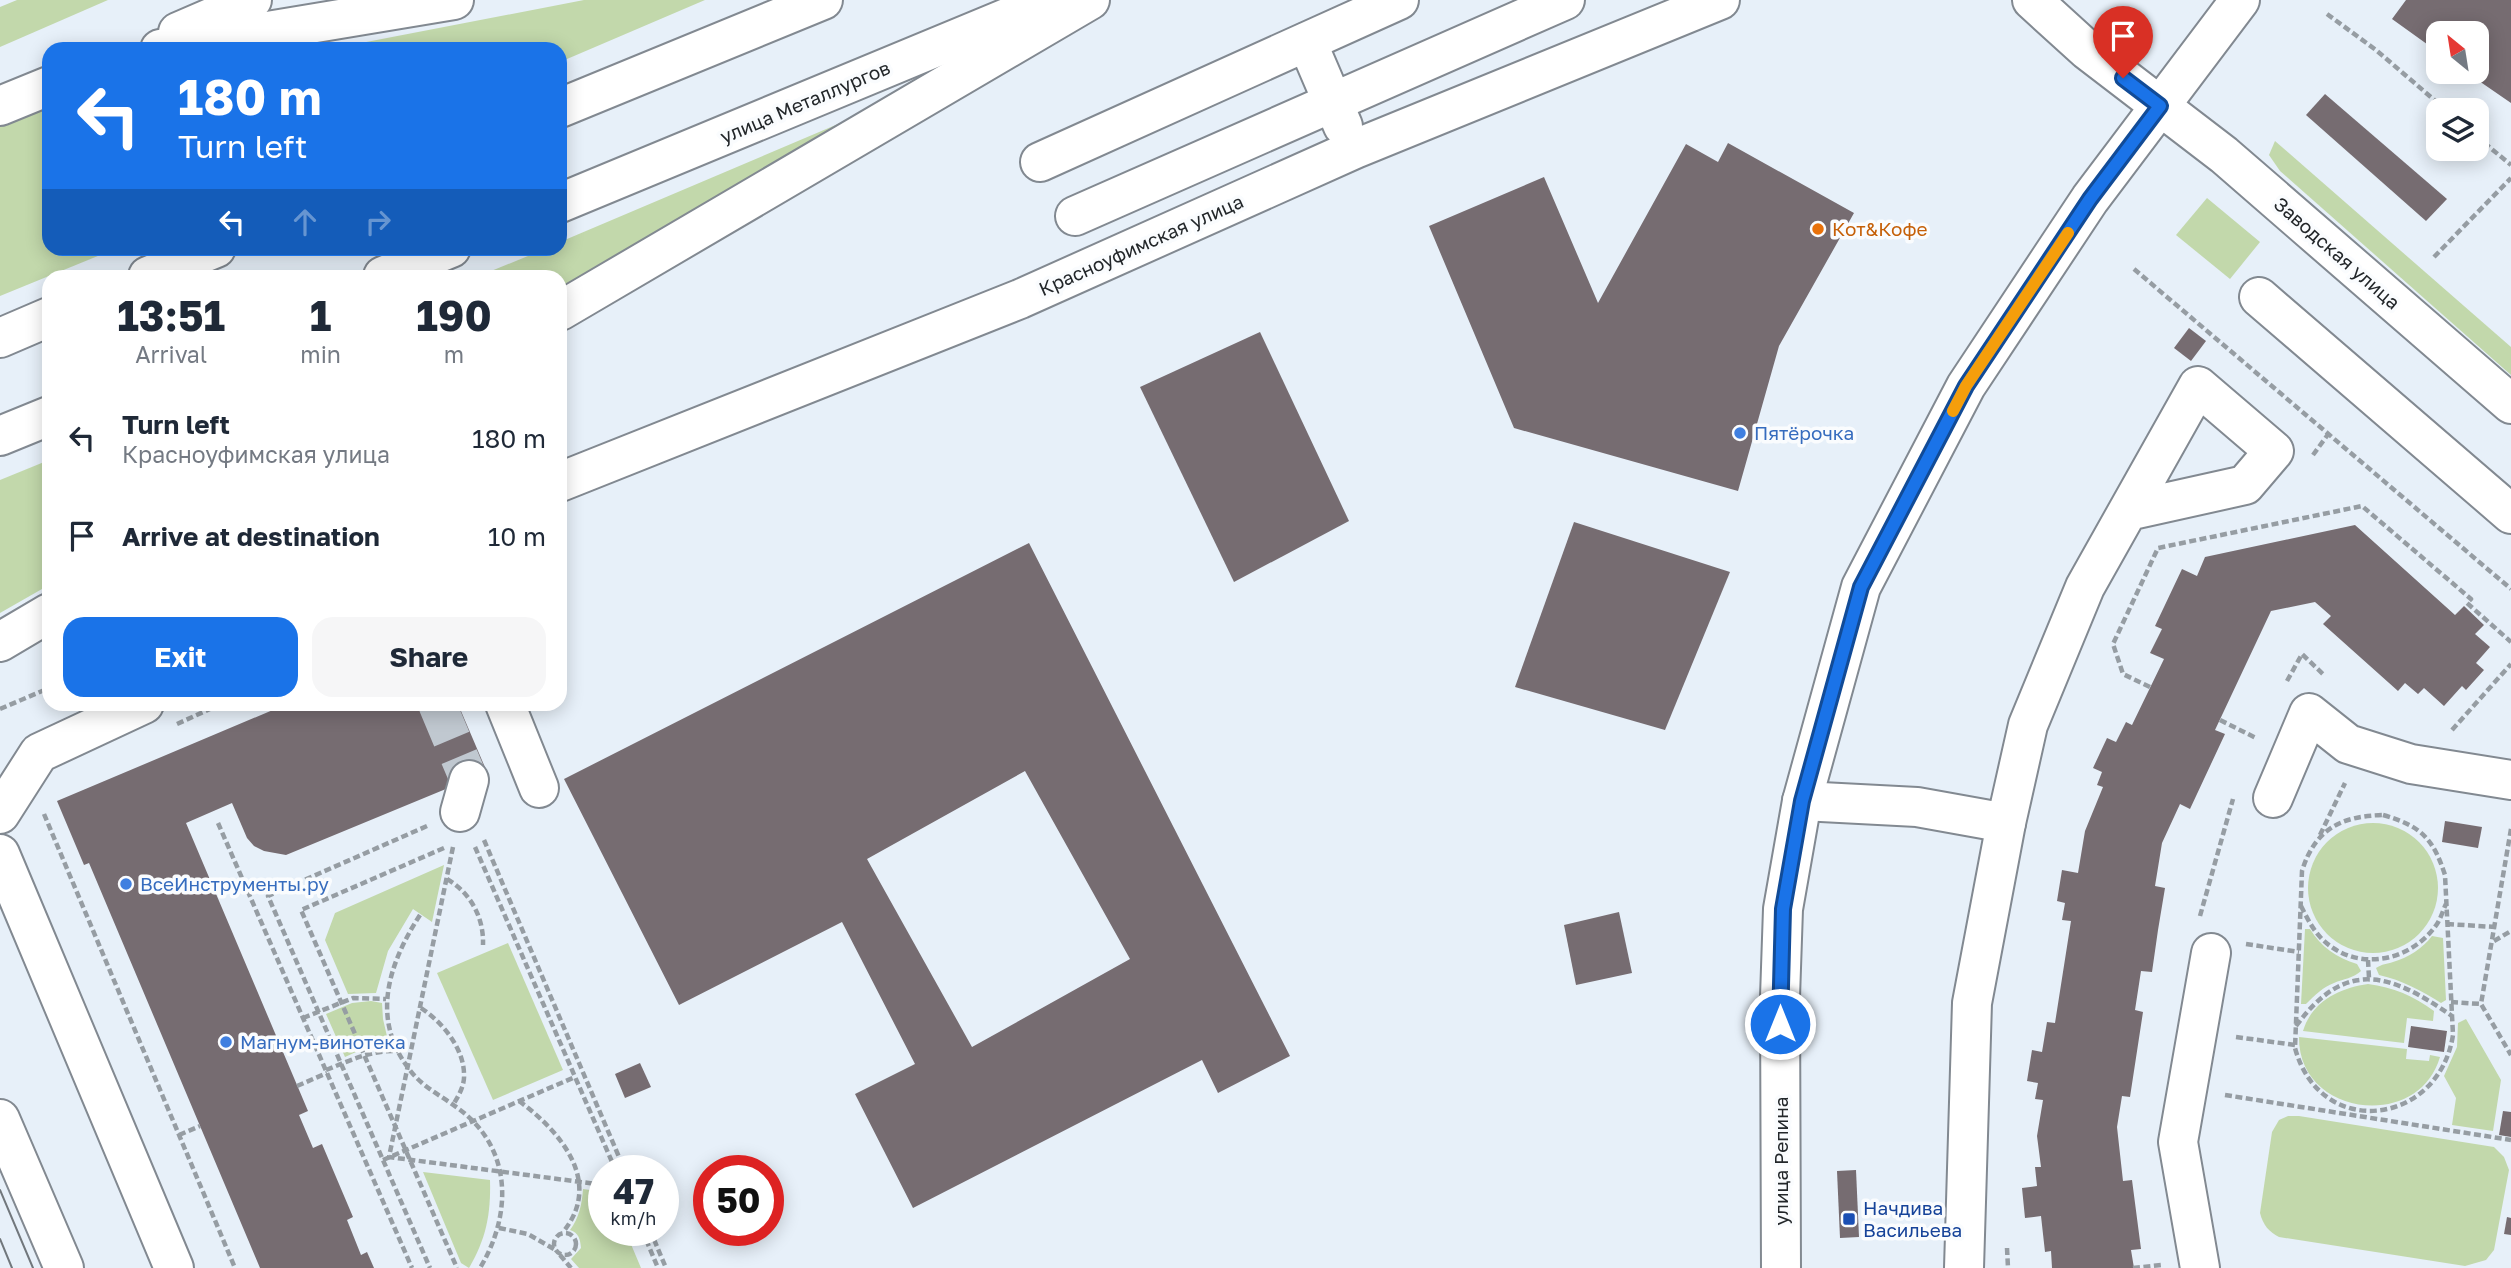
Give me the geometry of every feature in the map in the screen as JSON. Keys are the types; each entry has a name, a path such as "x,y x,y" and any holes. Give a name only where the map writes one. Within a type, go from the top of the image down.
{"street":[{"path":"154,42 252,0"},
{"path":"202,42 454,0"},
{"path":"567,105 824,0"},
{"name":"улица Металлургов","path":"567,200 1050,0"},
{"path":"567,307 1090,0"},
{"path":"1040,162 1399,0"},
{"path":"1076,216 1565,0"},
{"name":"Красноуфимская улица","path":"567,479 1020,299 1355,149 1720,0"},
{"path":"2032,0 2087,50 2160,106"},
{"name":"улица Репина","path":"1781,1268 1780,997 1783,909 1802,801 1861,587 1966,386 2090,199 2239,0"},
{"path":"1307,42 1332,103 1355,149"},
{"path":"0,106 42,89"},
{"name":"Заводская улица","path":"2160,106 2224,155 2511,404"},
{"path":"163,270 197,256"},
{"path":"398,270 432,256"},
{"path":"2259,298 2511,514"},
{"path":"0,338 42,320"},
{"path":"0,436 42,419"},
{"path":"1964,1268 1972,1003 2006,823 2028,724 2085,587 2127,511"},
{"path":"0,642 42,617"},
{"path":"0,814 39,753 129,711"},
{"path":"508,711 539,788"},
{"path":"2273,798 2309,713 2348,744 2411,764 2511,780"},
{"path":"1802,801 1917,807 2006,823"},
{"path":"0,854 174,1268"},
{"path":"2200,1268 2178,1142 2216,940"},
{"path":"0,1119 64,1268"}],"path":[{"path":"2327,14 2376,50 2432,98"},
{"path":"2489,147 2511,165"},
{"path":"2434,257 2511,178"},
{"path":"2134,269 2511,589"},
{"path":"2150,687 2123,674 2113,644 2158,548 2362,506 2471,599 2468,603 2511,642"},
{"path":"2282,690 2302,654 2329,681"},
{"path":"2448,734 2511,664"},
{"path":"0,709 42,691"},
{"path":"2252,746 2256,738"},
{"path":"2320,836 2340,822 2360,816 2383,815 2406,822 2424,835 2438,852 2445,875 2453,1035 2450,1056 2429,1086 2414,1099 2393,1109 2370,1112 2350,1110 2329,1100 2313,1086 2300,1067 2295,1048 2302,871 2307,854 2320,836 2362,748"},
{"path":"2234,794 2216,940 2299,952"},
{"path":"40,803 235,1268"},
{"path":"390,1157 447,879 463,818"},
{"path":"457,1268 301,910 463,818"},
{"path":"430,1268 268,896 463,818"},
{"path":"463,818 609,1155"},
{"path":"463,818 480,832 618,1155"},
{"path":"218,822 412,1268"},
{"path":"2511,829 2482,1004 2511,1055"},
{"path":"447,879 461,887 471,900 481,925 482,945"},
{"path":"2300,906 2323,940 2362,961 2382,960 2400,954 2422,941 2438,923 2446,902"},
{"path":"420,915 403,942 392,971 386,999 389,1027 408,1069 422,1084 472,1121 490,1145 501,1172 503,1191 499,1228 480,1268"},
{"path":"2447,924 2495,927"},
{"path":"2493,941 2511,931"},
{"path":"2368,960 2369,978"},
{"path":"2296,1026 2312,1004 2329,990 2348,982 2369,978 2389,981 2410,990 2452,1016"},
{"path":"303,1018 353,998 386,999"},
{"path":"2451,1002 2482,1004"},
{"path":"421,1008 433,1016 447,1032 459,1054 464,1073 462,1089 453,1105"},
{"path":"297,1086 364,1054 379,1050 398,1051"},
{"path":"383,1160 575,1076"},
{"path":"2188,1089 2511,1139"},
{"path":"519,1101 542,1118 562,1140 572,1158 579,1182 572,1221 553,1242 554,1249"},
{"path":"179,1135 200,1126"},
{"path":"390,1157 588,1183"},
{"path":"499,1228 528,1234 554,1249 571,1268"},
{"path":"560,1254 573,1252 576,1245 576,1238 563,1232"},
{"path":"2006,1241 2008,1268"},
{"path":"649,1246 658,1268"},
{"path":"657,1246 666,1268"}],"green space":[{"path":"17,0 108,0 0,47 0,7"},
{"path":"584,0 705,0 567,59 567,42 366,42"},
{"path":"42,109 42,256 98,256 64,270 42,270 42,279 0,296 0,124"},
{"path":"871,110 567,286 567,270 494,270 528,256 567,256 567,239"},
{"path":"2275,141 2511,347 2511,375 2280,171 2269,155"},
{"path":"2207,198 2260,242 2230,279 2176,235"},
{"path":"42,463 42,589 0,613 0,480"},
{"path":"2373,823 2398,828 2419,842 2433,863 2438,888 2433,913 2419,934 2398,948 2373,953 2348,948 2327,934 2313,913 2308,888 2313,863 2327,842 2348,828"},
{"path":"444,865 432,922 413,909 388,951 376,993 348,994 325,940 335,913"},
{"path":"2305,929 2310,929 2330,951 2357,964 2361,971 2326,987 2306,1004 2301,1004"},
{"path":"2432,936 2443,938 2446,1000 2441,1003 2412,986 2379,975 2376,968 2410,955"},
{"path":"508,943 563,1070 493,1100 437,973"},
{"path":"2368,984 2395,990 2419,1001 2434,1011 2433,1021 2407,1018 2404,1043 2303,1031 2313,1012 2328,998 2347,989"},
{"path":"352,1003 382,1003 389,1045 367,1047 345,1057 326,1014"},
{"path":"2466,1019 2501,1080 2493,1131 2452,1125 2456,1098 2444,1076 2457,1047 2458,1023"},
{"path":"2299,1037 2407,1049 2406,1059 2429,1061 2430,1055 2440,1057 2428,1081 2409,1097 2385,1104 2361,1105 2337,1098 2318,1084 2304,1064"},
{"path":"2288,1116 2494,1147 2504,1157 2509,1170 2494,1250 2486,1260 2465,1266 2275,1235 2265,1225 2260,1213 2272,1132 2279,1120"},
{"path":"423,1172 490,1180 486,1226 480,1247 469,1268 461,1263"},
{"path":"583,1189 588,1190 588,1246 632,1246 641,1268 579,1268 571,1259 581,1248 578,1237 570,1230 580,1211"}],"building":[{"path":"2406,0 2511,0 2511,103 2483,84 2489,84 2489,21 2426,21 2426,43 2392,19"},
{"path":"2325,94 2447,199 2426,221 2306,115"},
{"path":"1728,143 1854,213 1779,346 1738,491 1514,428 1429,226 1544,177 1598,303 1686,144 1718,162"},
{"path":"2189,328 2206,341 2191,361 2174,348"},
{"path":"1260,332 1349,521 1234,582 1140,387"},
{"path":"1574,522 1730,572 1665,730 1515,687"},
{"path":"2355,525 2455,615 2464,606 2484,625 2475,634 2490,647 2476,663 2484,670 2466,690 2462,686 2444,706 2424,688 2418,694 2405,683 2398,691 2323,624 2331,616 2315,602 2271,611 2215,730 2225,734 2190,809 2180,804 2162,843 2155,886 2165,888 2152,972 2141,971 2135,1010 2143,1012 2130,1097 2122,1096 2117,1127 2123,1181 2132,1180 2141,1249 2131,1250 2134,1268 2052,1268 2051,1251 2045,1252 2041,1216 2025,1218 2022,1188 2037,1186 2035,1167 2041,1167 2037,1136 2043,1100 2035,1099 2038,1083 2027,1081 2032,1050 2042,1052 2047,1022 2055,1023 2071,921 2062,920 2065,903 2057,901 2062,870 2078,873 2085,831 2103,787 2097,785 2102,772 2093,768 2107,738 2116,742 2126,722 2132,725 2164,659 2150,653 2162,629 2155,626 2182,569 2197,576 2205,557"},
{"path":"1029,543 1290,1056 1218,1093 1202,1060 913,1208 855,1094 915,1064 842,922 679,1005 564,779","holes":["1025,771 1130,959 972,1047 867,859"]},
{"path":"270,711 461,711 487,772 286,855 264,851 254,846 247,838 232,803 186,823 308,1111 299,1115 313,1148 322,1144 353,1217 347,1220 361,1255 367,1252 374,1268 260,1268 89,863 84,865 57,801"},
{"path":"2445,821 2482,827 2478,848 2442,842"},
{"path":"1619,912 1632,973 1576,985 1564,925"},
{"path":"2411,1026 2447,1031 2444,1052 2408,1047"},
{"path":"640,1063 651,1087 625,1098 615,1074"},
{"path":"2503,1111 2511,1112 2511,1137 2499,1135"},
{"path":"1856,1170 1859,1237 1840,1238 1837,1171"},
{"path":"2507,1217 2511,1218 2511,1235 2504,1234"}],"tunnel":[{"path":"440,711 469,780"}],"tram line":[{"path":"0,1190 33,1268"},
{"path":"0,1239 12,1268"}],"slow traffic":[{"path":"1953,411 1966,386 2068,233"}],"place":[{"name":"Кот&Кофе","path":"1818,229"},
{"name":"Пятёрочка","path":"1740,433"},
{"name":"ВсеИнструменты.ру","path":"126,884"},
{"name":"Магнум-винотека","path":"226,1042"},
{"name":"Начдива Васильева","path":"1849,1219"}],"route":[{"path":"1780,1024 1783,909 1802,801 1861,587 1966,386 2090,199 2160,106 2123,78"}]}
